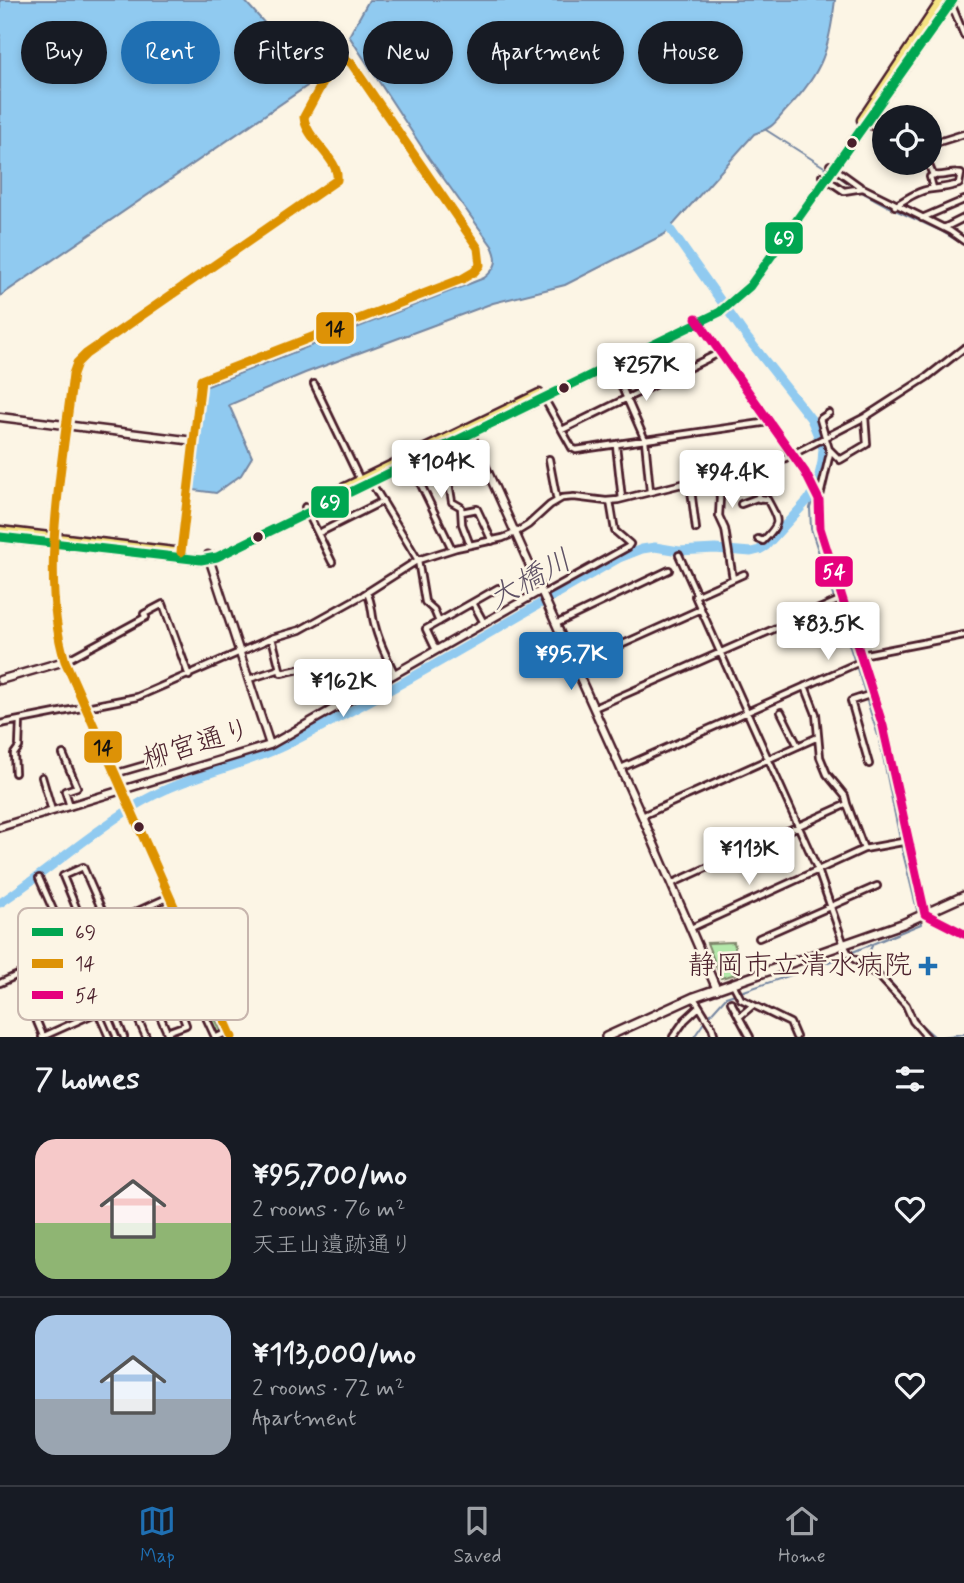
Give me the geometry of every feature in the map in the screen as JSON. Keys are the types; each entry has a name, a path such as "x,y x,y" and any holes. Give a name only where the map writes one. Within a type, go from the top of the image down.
{"highway":[{"path":"306,510 360,480 697,321 732,300 829,171 948,1"},
{"path":"0,531 201,560 435,450 469,430"},
{"path":"0,537 181,552 209,557"}],"main road":[{"path":"606,1037 694,997 844,945 964,896"}],"street":[{"path":"948,1 964,35"},
{"path":"174,908 85,708 57,637 54,540 73,373 77,363 86,354 337,180 337,171 308,131 304,117 335,60 344,58 351,64 471,237 480,252 480,265 462,279 205,377 199,386 181,552"},
{"path":"865,121 872,126"},
{"path":"942,141 964,134"},
{"path":"829,171 844,191 862,188"},
{"path":"829,171 944,228 964,241"},
{"path":"895,206 933,188 939,190 959,184 961,174 954,172 941,176 933,175 930,177 933,188"},
{"path":"921,218 964,200"},
{"path":"944,228 964,218"},
{"path":"697,321 793,453 818,498"},
{"path":"0,724 138,697 239,651 300,630 367,593 418,560 515,533 557,500 574,497 610,501 768,467 865,417 927,377 964,348"},
{"path":"562,430 719,353"},
{"path":"611,362 645,440 650,491"},
{"path":"314,384 360,480"},
{"path":"543,395 572,448 576,450 770,422"},
{"path":"829,413 820,419 830,450 840,460 867,444 865,417"},
{"path":"0,416 194,441"},
{"path":"469,430 642,816 716,990"},
{"path":"615,444 622,499"},
{"path":"435,450 449,483 452,502 461,507 462,524 470,545"},
{"path":"830,450 818,498 820,528 886,738 925,914 964,934"},
{"path":"549,459 557,500"},
{"path":"410,462 452,549"},
{"path":"755,471 758,499"},
{"path":"717,477 719,516 729,546 733,579"},
{"path":"370,481 418,560 425,602 434,610 439,622"},
{"path":"690,482 696,529"},
{"path":"741,504 767,499 778,524 763,541 758,539"},
{"path":"318,533 383,501"},
{"path":"542,594 628,547 630,544 615,530 610,501"},
{"path":"462,512 477,509 492,541"},
{"path":"306,510 332,562"},
{"path":"679,555 818,870 844,945 850,956 890,987 906,1005 913,1021 927,1037"},
{"path":"209,557 271,745"},
{"path":"556,624 669,570"},
{"path":"697,595 744,574"},
{"path":"436,650 426,629 498,588"},
{"path":"367,593 372,602 373,622 395,674"},
{"name":"柳宮通り","path":"0,827 271,745 484,623 542,594"},
{"path":"593,708 842,599"},
{"path":"472,603 484,623"},
{"path":"0,680 65,661 146,617 144,614 163,604 189,676"},
{"path":"574,666 701,609"},
{"path":"620,768 748,712 861,658 964,635"},
{"path":"272,638 281,673 309,667"},
{"path":"249,679 280,669"},
{"path":"804,686 816,714 820,757 827,775 845,796 864,849"},
{"path":"869,764 851,701 872,694"},
{"path":"780,712 798,747"},
{"path":"15,773 14,754 19,747 20,719"},
{"path":"642,816 818,737"},
{"path":"62,754 77,787 65,792 70,806"},
{"path":"114,775 159,761"},
{"path":"42,777 52,811"},
{"path":"671,884 848,804"},
{"path":"691,928 864,849 908,841"},
{"path":"76,908 63,876 83,867 101,908"},
{"path":"39,878 52,908"},
{"path":"759,938 877,886"},
{"path":"144,908 169,897"},
{"path":"0,983 18,975"},
{"path":"733,985 741,999 790,1023 796,1037"},
{"path":"694,997 715,1037"},
{"path":"731,1002 750,1037"},
{"path":"740,1017 752,1006"},
{"path":"673,1037 699,1007"},
{"path":"36,1020 42,1037 79,1020"},
{"path":"101,1020 109,1037"},
{"path":"117,1020 124,1037"},
{"path":"138,1020 146,1037"},
{"path":"168,1035 186,1025 184,1020"},
{"path":"208,1020 216,1037 231,1034"}],"green space":[{"path":"734,942 740,973 721,978 707,943"},
{"path":"209,1020 216,1020 222,1033 216,1035"}],"water":[{"path":"0,0 244,0 263,21 234,21 234,84 308,84 307,86 0,296"},
{"path":"369,0 835,0 827,46 809,83 774,124 754,134 665,234 565,285 493,303 305,373 229,405 252,457 241,475 216,493 193,490 205,387 484,278 496,264 492,246 380,84 453,84 453,21 363,21 363,57 349,36"}],"waterway":[{"path":"766,130 829,170"},
{"path":"834,173 855,188"},
{"path":"860,191 964,245"},
{"name":"大橋川","path":"0,903 138,804 174,786 286,745 412,677 619,558 655,547 679,551 715,549 751,552 766,546 808,500 817,484 823,448 811,419 745,335 670,229"},
{"path":"814,495 810,508 811,529 865,693"},
{"path":"866,698 880,742 900,839"},
{"path":"901,845 918,914"},
{"path":"709,1016 726,997 821,965 921,924 920,919"},
{"path":"873,944 867,956 870,964 886,977 908,1002 918,1022 935,1037"},
{"path":"694,1037 705,1021"},
{"path":"941,1037 964,1034"}],"transit line":[{"name":"69","path":"0,537 201,560 217,557 720,312 750,286 953,0"},
{"name":"14","path":"175,908 65,661 57,628 53,556 59,481 73,374 77,363 86,354 337,180 337,172 310,134 304,117 335,60 344,58 351,63 478,248 480,265 462,279 201,380 181,552"},
{"name":"54","path":"696,318 805,472 819,500 820,528 883,726 925,914 964,934"},
{"name":"14","path":"224,1020 232,1037"}],"place":[{"name":"静岡市立清水病院","path":"928,966"}]}
